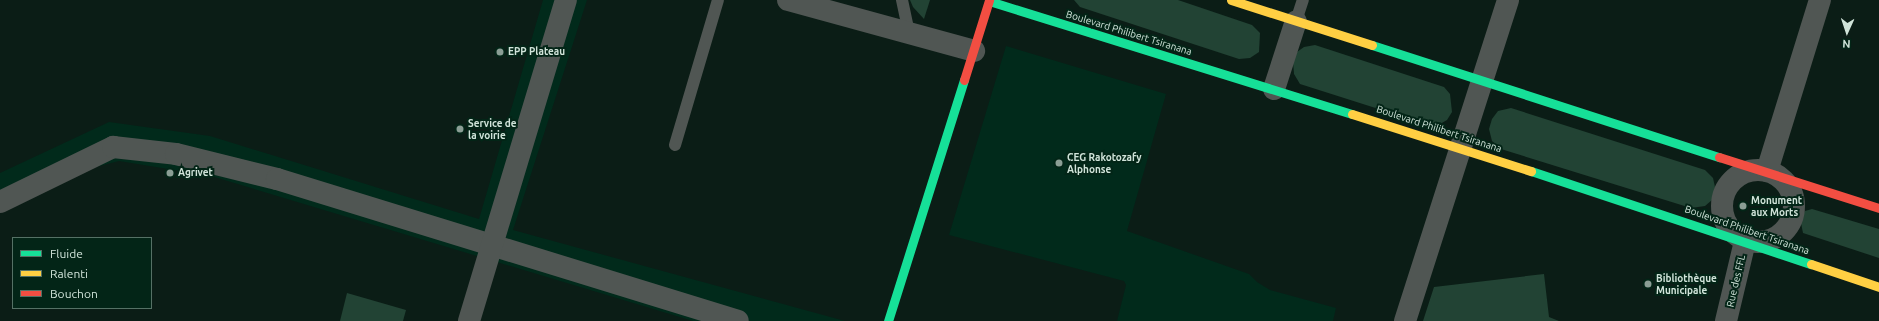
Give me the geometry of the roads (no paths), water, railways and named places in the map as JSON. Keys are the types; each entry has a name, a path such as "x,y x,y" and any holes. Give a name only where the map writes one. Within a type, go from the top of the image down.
{"street":[{"path":"469,321 566,0"},
{"path":"788,0 974,51"},
{"path":"888,321 989,0"},
{"name":"Boulevard Philibert Tsiranana","path":"989,0 1462,148 1745,241 1879,287"},
{"path":"1231,0 1879,208"},
{"path":"1405,321 1462,148 1508,0"},
{"path":"1767,171 1820,0"},
{"path":"1274,89 1296,21"},
{"path":"0,202 113,147 176,154 277,179 738,321"},
{"path":"1756,170 1767,171 1787,184 1794,207 1792,219 1786,229 1776,237 1765,241 1745,241 1732,231 1725,222 1722,210 1722,198 1734,178 1756,170"},
{"name":"Rue des FFL","path":"1726,321 1745,241"}],"lane":[{"path":"675,145 718,0"},
{"path":"902,0 909,33"},
{"path":"1296,21 1303,0"}],"place":[{"name":"EPP Plateau","path":"500,52"},
{"name":"Service de la voirie","path":"460,129"},
{"name":"CEG Rakotozafy Alphonse","path":"1059,163"},
{"name":"Agrivet","path":"170,173"},
{"name":"Monument aux Morts","path":"1743,206"},
{"name":"Bibliothèque Municipale","path":"1648,284"}]}
